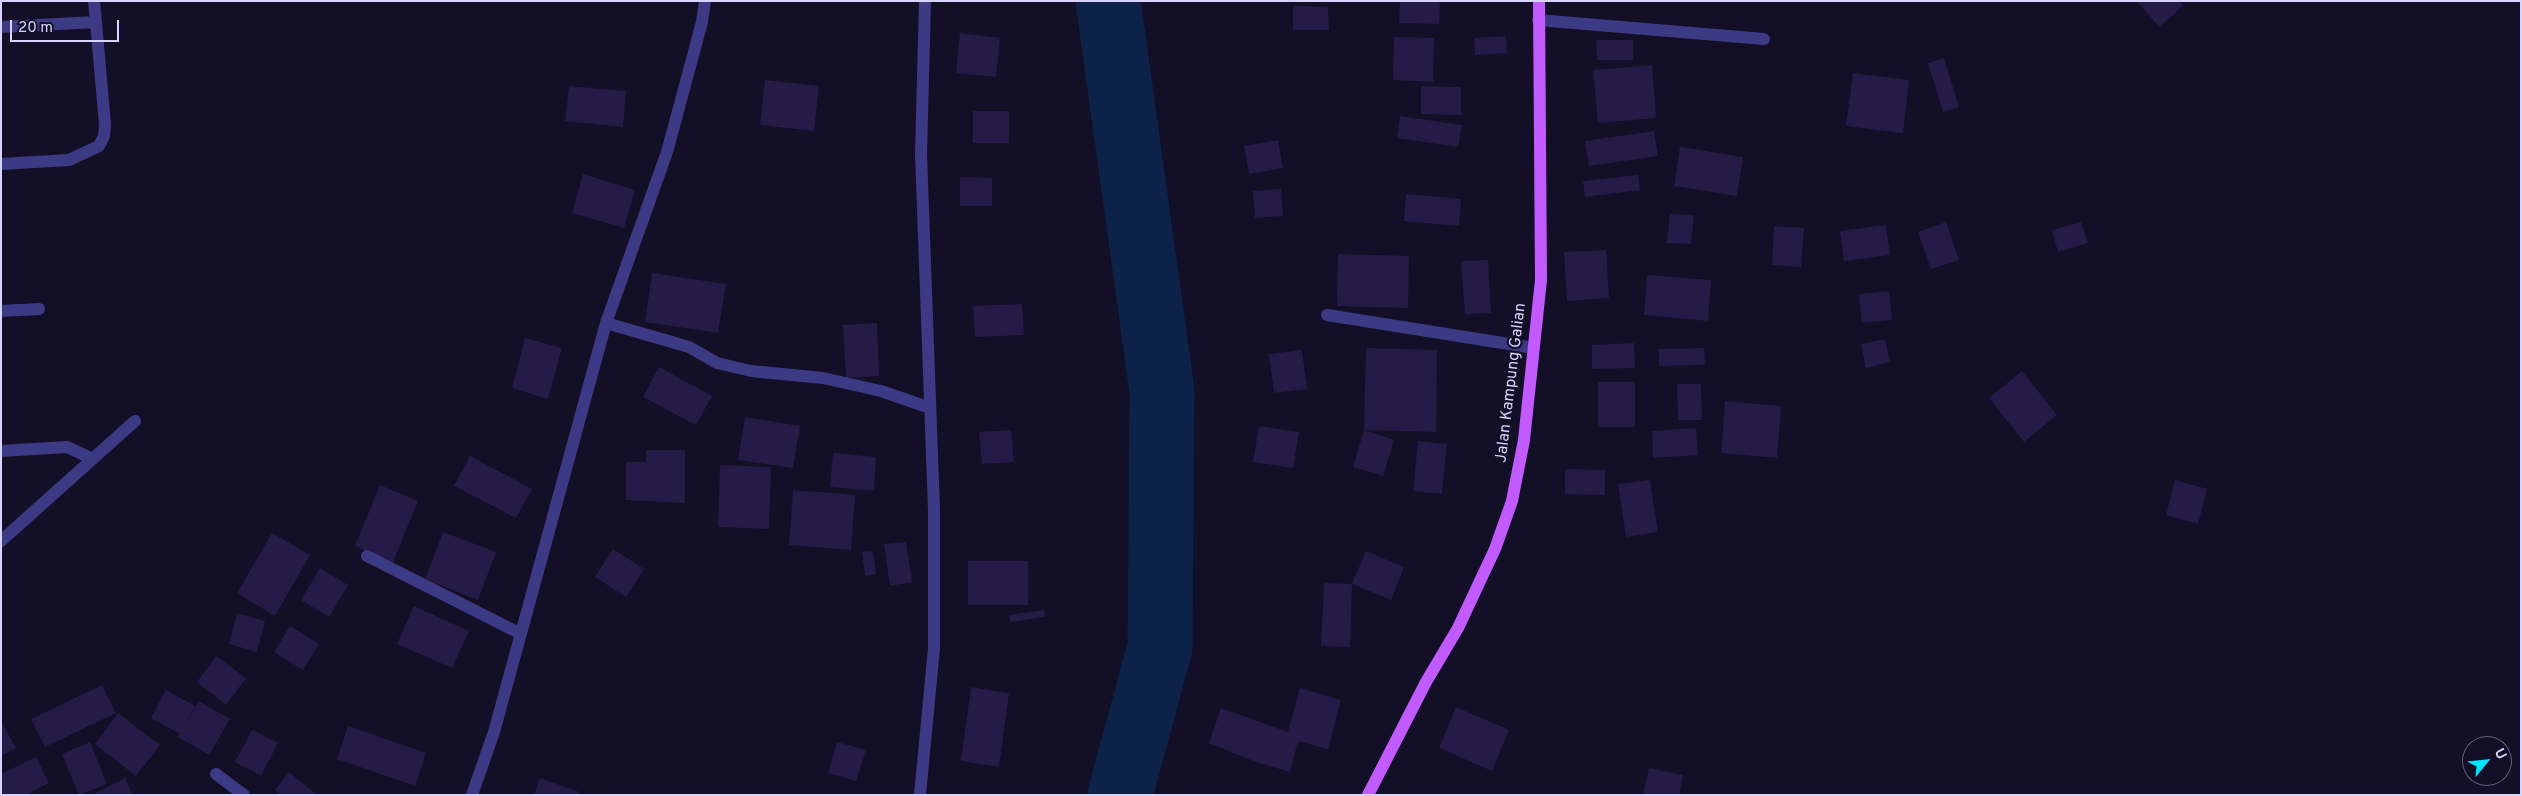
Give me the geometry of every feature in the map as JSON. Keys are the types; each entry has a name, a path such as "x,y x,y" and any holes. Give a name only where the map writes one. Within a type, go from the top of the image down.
{"main road":[{"name":"Jalan Kampung Galian","path":"1368,795 1426,682 1458,628 1495,550 1512,501 1524,440 1541,280 1538,1"}],"street":[{"path":"1,164 69,160 99,146 104,136 105,125 94,1"},
{"path":"472,795 494,732 606,323 667,152 702,22 705,1"},
{"path":"920,795 934,648 934,510 922,154 925,1"},
{"path":"1538,20 1764,39"},
{"path":"1,27 96,22"},
{"path":"1,311 39,309"},
{"path":"1328,315 1534,348"},
{"path":"606,323 689,347 717,363 751,371 823,378 881,391 930,408"},
{"path":"1,541 91,458 135,421"},
{"path":"1,451 67,447 91,458"},
{"path":"367,556 521,634"},
{"path":"216,774 244,795"}],"building":[{"path":"1400,1 1440,1 1439,24 1399,23"},
{"path":"2137,1 2180,1 2183,6 2159,27"},
{"path":"1293,6 1328,7 1329,30 1293,30"},
{"path":"960,33 1000,38 996,77 956,73"},
{"path":"1506,36 1507,53 1475,55 1474,38"},
{"path":"1394,37 1434,38 1433,82 1393,80"},
{"path":"1596,40 1633,40 1633,60 1597,60"},
{"path":"1944,58 1959,107 1943,112 1928,63"},
{"path":"1652,65 1656,118 1598,123 1593,70"},
{"path":"1853,73 1909,80 1903,133 1846,126"},
{"path":"765,80 819,86 814,131 760,125"},
{"path":"569,86 626,91 623,127 565,121"},
{"path":"1421,86 1461,87 1461,115 1421,114"},
{"path":"973,111 1009,111 1009,143 973,143"},
{"path":"1400,116 1462,125 1458,147 1397,138"},
{"path":"1654,131 1658,156 1589,166 1585,141"},
{"path":"1278,140 1283,168 1249,174 1244,146"},
{"path":"1680,147 1743,157 1737,196 1674,186"},
{"path":"583,174 635,190 624,228 572,213"},
{"path":"1638,175 1640,190 1585,197 1583,181"},
{"path":"960,177 992,178 992,206 960,206"},
{"path":"1281,189 1283,216 1255,218 1253,191"},
{"path":"1406,194 1461,199 1459,226 1404,221"},
{"path":"1670,214 1694,215 1691,244 1667,243"},
{"path":"1946,222 1959,260 1931,269 1918,232"},
{"path":"2081,222 2088,243 2058,252 2052,230"},
{"path":"1886,225 1890,255 1844,261 1840,231"},
{"path":"1774,226 1804,228 1801,267 1772,265"},
{"path":"1606,250 1609,298 1567,301 1564,252"},
{"path":"1338,254 1409,256 1408,308 1337,306"},
{"path":"1488,260 1491,313 1465,314 1461,261"},
{"path":"652,273 726,284 718,333 645,322"},
{"path":"1647,275 1711,280 1708,321 1644,315"},
{"path":"1889,291 1892,320 1862,323 1859,294"},
{"path":"1022,304 1024,335 975,337 973,306"},
{"path":"877,323 879,376 846,378 843,325"},
{"path":"525,338 562,348 548,399 512,388"},
{"path":"1885,339 1890,362 1866,368 1861,344"},
{"path":"1634,343 1635,368 1592,369 1592,345"},
{"path":"1366,348 1437,350 1436,432 1364,430"},
{"path":"1704,348 1705,365 1659,366 1659,349"},
{"path":"1302,350 1307,389 1274,393 1269,354"},
{"path":"659,367 712,396 696,425 643,397"},
{"path":"2022,371 2057,415 2024,442 1989,398"},
{"path":"1598,382 1635,382 1635,427 1598,427"},
{"path":"1677,384 1701,384 1702,420 1678,420"},
{"path":"1725,401 1781,406 1777,458 1721,453"},
{"path":"745,417 800,426 793,468 738,460"},
{"path":"1259,426 1299,432 1293,468 1253,462"},
{"path":"1696,428 1698,455 1653,458 1652,431"},
{"path":"1011,430 1014,462 982,464 979,432"},
{"path":"1364,430 1394,440 1383,476 1353,467"},
{"path":"1418,441 1447,444 1442,494 1413,491"},
{"path":"646,450 685,450 685,503 626,500 626,462 646,462"},
{"path":"833,453 876,457 874,491 830,487"},
{"path":"470,456 532,489 516,518 454,486"},
{"path":"720,465 771,467 769,529 718,527"},
{"path":"1565,469 1605,470 1605,495 1565,494"},
{"path":"1650,480 1658,532 1626,537 1618,484"},
{"path":"2175,480 2207,489 2198,524 2166,515"},
{"path":"380,485 418,501 393,562 355,546"},
{"path":"793,490 855,495 851,550 789,545"},
{"path":"443,532 496,552 478,600 425,579"},
{"path":"272,533 310,555 275,616 237,593"},
{"path":"906,542 912,582 890,586 884,544"},
{"path":"613,549 644,569 626,597 595,577"},
{"path":"873,551 876,574 865,576 862,552"},
{"path":"1366,551 1404,567 1391,600 1352,584"},
{"path":"968,561 1028,561 1028,605 968,605"},
{"path":"320,568 348,585 329,617 301,600"},
{"path":"1324,583 1352,584 1350,647 1321,646"},
{"path":"414,606 469,631 452,668 397,644"},
{"path":"1044,610 1045,617 1010,622 1009,615"},
{"path":"237,613 265,621 257,652 229,644"},
{"path":"290,626 319,644 303,670 274,652"},
{"path":"216,656 246,678 226,705 197,682"},
{"path":"102,685 116,713 45,747 31,719"},
{"path":"971,687 1009,693 999,767 961,761"},
{"path":"1300,688 1341,700 1328,749 1298,741 1290,772 1256,762 1209,743 1221,708 1288,732"},
{"path":"166,690 195,706 187,722 199,701 230,719 209,755 178,737 180,734 151,718"},
{"path":"1456,707 1509,730 1492,771 1439,748"},
{"path":"118,713 160,745 136,776 95,744"},
{"path":"1,721 16,748 1,756"},
{"path":"348,726 426,753 415,786 337,759"},
{"path":"252,730 278,743 261,776 235,762"},
{"path":"90,742 107,784 79,795 62,754"},
{"path":"837,742 866,750 856,781 828,773"},
{"path":"36,757 49,783 26,795 1,795 1,774"},
{"path":"1649,768 1683,775 1679,795 1643,795"},
{"path":"289,772 317,795 281,795 275,790"},
{"path":"125,778 133,795 92,795"},
{"path":"540,778 579,792 578,795 534,795"}],"waterway":[{"path":"1108,1 1162,391 1160,647 1120,795"}]}
